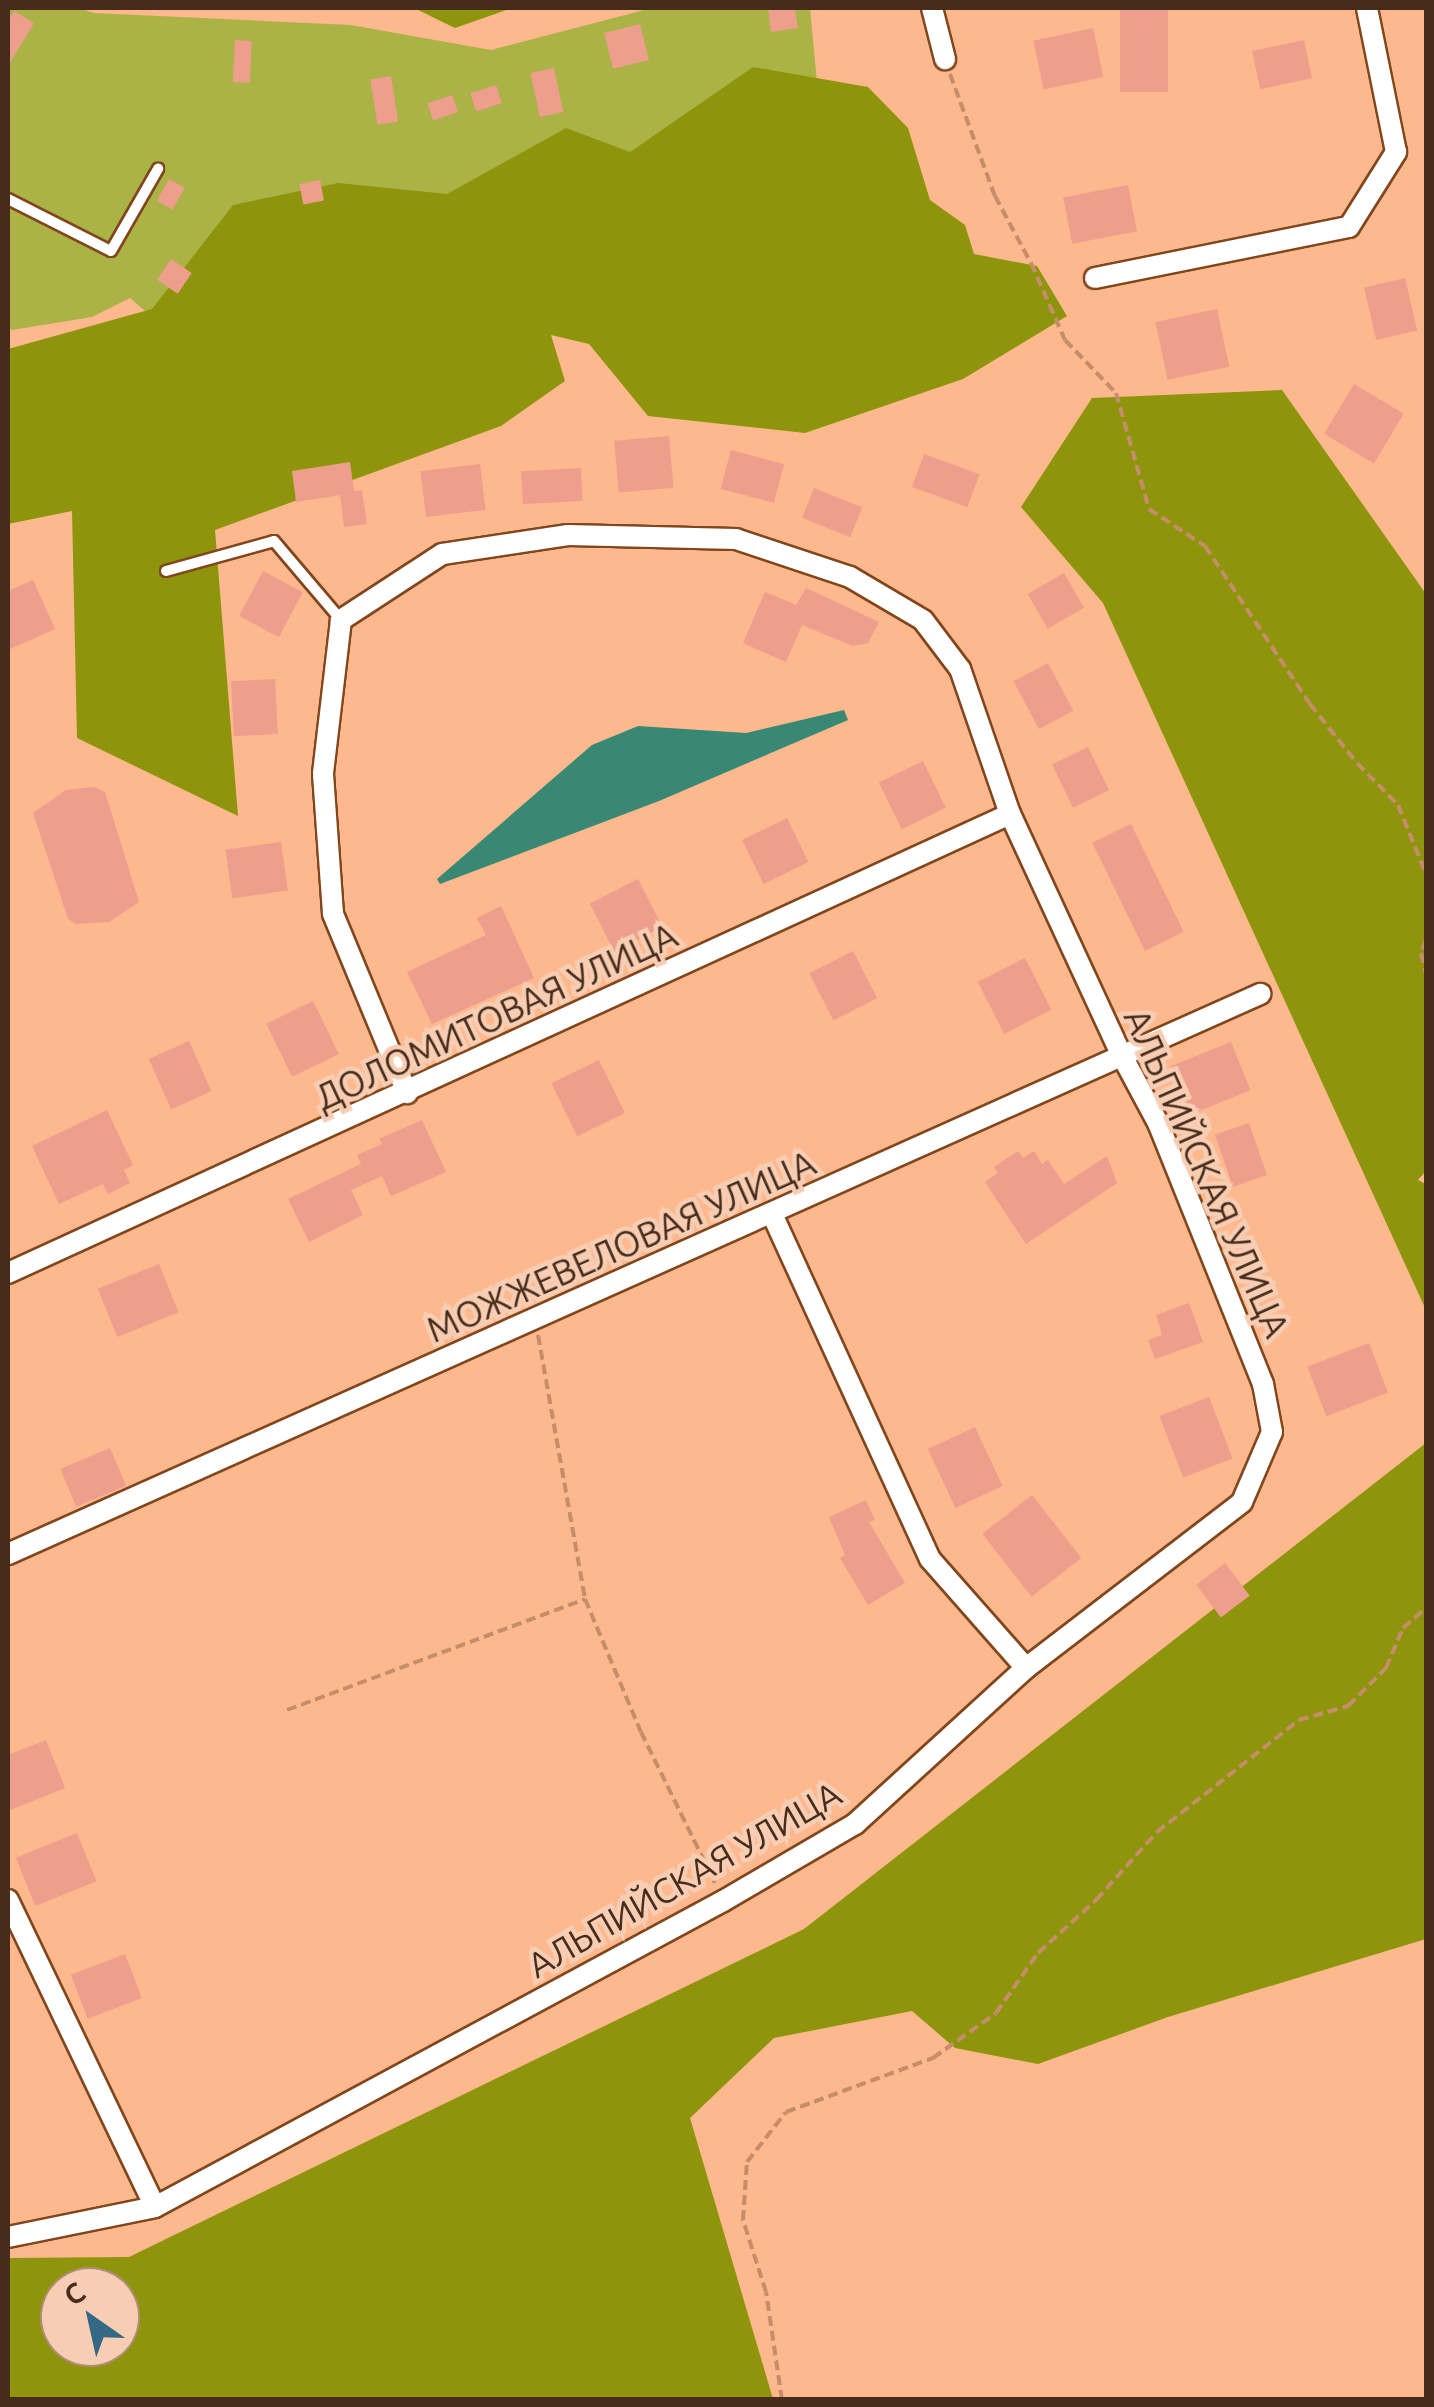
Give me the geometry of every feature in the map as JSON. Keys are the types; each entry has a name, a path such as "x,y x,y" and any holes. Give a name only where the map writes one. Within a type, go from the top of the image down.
{"street":[{"path":"932,8 946,59"},
{"path":"1095,278 1349,227 1396,152 1367,8"},
{"name":"АЛЬПИЙСКАЯ УЛИЦА","path":"8,2237 156,2207 724,1901 855,1824 1026,1668 1242,1502 1272,1432 1262,1384 1158,1123 1121,1054 1010,814 960,669 923,620 850,577 736,539 568,535 442,554 341,620"},
{"path":"341,620 322,774 333,914 407,1093"},
{"name":"ДОЛОМИТОВАЯ УЛИЦА","path":"8,1273 1010,814"},
{"name":"МОЖЖЕВЕЛОВАЯ УЛИЦА","path":"8,1554 1260,994"},
{"path":"772,1214 930,1559 1026,1668"},
{"path":"8,1900 156,2207"}],"lane":[{"path":"8,199 111,250 158,169"},
{"path":"166,572 274,541 341,620"}],"path":[{"path":"946,59 968,134 1064,340 1116,392 1148,508 1205,546 1310,704 1356,763 1398,805 1426,874"},
{"path":"1426,940 1421,953 1426,975"},
{"path":"1426,1162 1426,1212"},
{"path":"536,1321 585,1599 641,1732 724,1901"},
{"path":"287,1710 585,1599"},
{"path":"782,2400 766,2292 744,2220 747,2162 786,2112 933,2058 996,2013 1038,1954 1096,1900 1157,1832 1299,1720 1348,1706 1386,1668 1403,1628 1426,1608"}],"green space":[{"path":"8,8 78,8 94,13 351,25 491,50 652,8 810,8 817,83 697,144 158,322 130,298 92,317 12,330 8,328"}],"shaded area":[{"path":"414,8 512,8 455,28"},
{"path":"753,67 868,87 908,128 930,200 965,225 974,254 1037,266 1067,316 963,379 805,433 648,416 589,344 551,335 565,381 501,426 215,530 238,816 77,738 72,511 8,524 8,349 152,309 233,205 338,183 447,194 566,128 630,152"},
{"path":"1282,390 1426,594 1426,1171 1418,1180 1426,1184 1426,1310 1103,603 1021,507 1092,398"},
{"path":"1426,1443 1426,1939 1168,2017 1038,2064 955,2048 912,2011 774,2038 690,2118 773,2399 8,2399 8,2258 129,2257 804,1929"}],"water":[{"path":"844,710 848,720 659,801 440,884 437,879 592,745 638,726 746,733"}],"building":[{"path":"768,8 795,8 798,28 771,32"},
{"path":"1120,8 1168,8 1168,92 1120,92"},
{"path":"14,11 34,23 8,66 8,21"},
{"path":"640,24 649,60 613,69 604,33"},
{"path":"1093,28 1103,77 1044,90 1033,41"},
{"path":"235,40 252,41 250,83 233,82"},
{"path":"1304,40 1312,78 1260,89 1252,51"},
{"path":"554,68 563,112 540,117 531,73"},
{"path":"391,76 398,121 377,125 370,79"},
{"path":"496,85 502,103 476,111 470,93"},
{"path":"452,95 458,112 433,120 427,103"},
{"path":"169,179 185,188 173,210 157,201"},
{"path":"320,180 324,201 303,205 299,184"},
{"path":"1128,185 1137,231 1072,244 1063,198"},
{"path":"171,259 192,273 178,294 157,280"},
{"path":"1405,278 1417,331 1376,340 1364,287"},
{"path":"1217,309 1229,367 1168,380 1155,322"},
{"path":"1354,384 1404,414 1374,464 1324,434"},
{"path":"669,436 674,488 619,493 614,441"},
{"path":"731,450 784,464 774,503 721,489"},
{"path":"924,454 979,474 967,507 912,487"},
{"path":"350,462 354,491 362,490 367,524 344,527 340,495 296,502 292,471"},
{"path":"480,464 486,510 426,517 420,471"},
{"path":"581,468 583,501 523,504 521,471"},
{"path":"814,488 862,507 850,537 802,518"},
{"path":"263,571 303,592 279,637 239,616"},
{"path":"1064,573 1084,608 1048,629 1028,594"},
{"path":"33,580 55,629 8,650 8,591"},
{"path":"806,588 879,622 868,643 853,646 802,625 786,662 743,643 765,592 796,605"},
{"path":"1048,663 1073,711 1039,729 1014,681"},
{"path":"275,679 278,734 234,736 231,681"},
{"path":"1088,747 1109,790 1073,808 1052,765"},
{"path":"923,761 946,808 902,829 879,782"},
{"path":"94,787 105,792 139,902 109,922 76,924 68,919 33,813 66,790"},
{"path":"787,818 808,862 764,884 742,840"},
{"path":"1131,824 1184,932 1145,951 1092,843"},
{"path":"281,842 288,891 232,898 226,850"},
{"path":"638,879 663,927 614,952 590,904"},
{"path":"501,906 534,978 432,1024 407,972 486,935 477,918"},
{"path":"853,951 877,998 833,1020 809,973"},
{"path":"1025,958 1051,1010 1004,1034 978,982"},
{"path":"313,1001 339,1054 292,1077 266,1024"},
{"path":"189,1041 211,1091 171,1109 149,1059"},
{"path":"1231,1042 1250,1090 1190,1115 1171,1066"},
{"path":"599,1060 625,1113 577,1136 551,1083"},
{"path":"107,1110 133,1165 124,1170 130,1183 108,1194 103,1184 59,1204 32,1146"},
{"path":"422,1120 446,1172 391,1196 382,1176 351,1190 363,1215 309,1242 288,1199 361,1164 357,1155 382,1144 379,1139"},
{"path":"1249,1123 1267,1175 1233,1187 1215,1135"},
{"path":"1018,1151 1023,1158 1034,1151 1042,1164 1048,1160 1064,1184 1107,1156 1117,1183 1026,1244 985,1182 998,1173 994,1167"},
{"path":"159,1264 178,1312 117,1337 98,1289"},
{"path":"1189,1303 1203,1342 1155,1359 1148,1340 1162,1335 1156,1315"},
{"path":"1369,1343 1388,1392 1326,1416 1307,1367"},
{"path":"1209,1397 1233,1459 1183,1478 1160,1416"},
{"path":"975,1427 1002,1486 955,1508 928,1449"},
{"path":"110,1448 126,1486 76,1507 60,1469"},
{"path":"1032,1495 1081,1558 1032,1597 982,1534"},
{"path":"866,1500 875,1520 869,1522 905,1583 868,1605 840,1558 845,1555 829,1517"},
{"path":"1225,1563 1250,1596 1221,1617 1196,1585"},
{"path":"46,1740 65,1788 8,1811 8,1755"},
{"path":"77,1833 96,1881 35,1906 16,1858"},
{"path":"125,1954 142,1998 88,2019 71,1975"}]}
